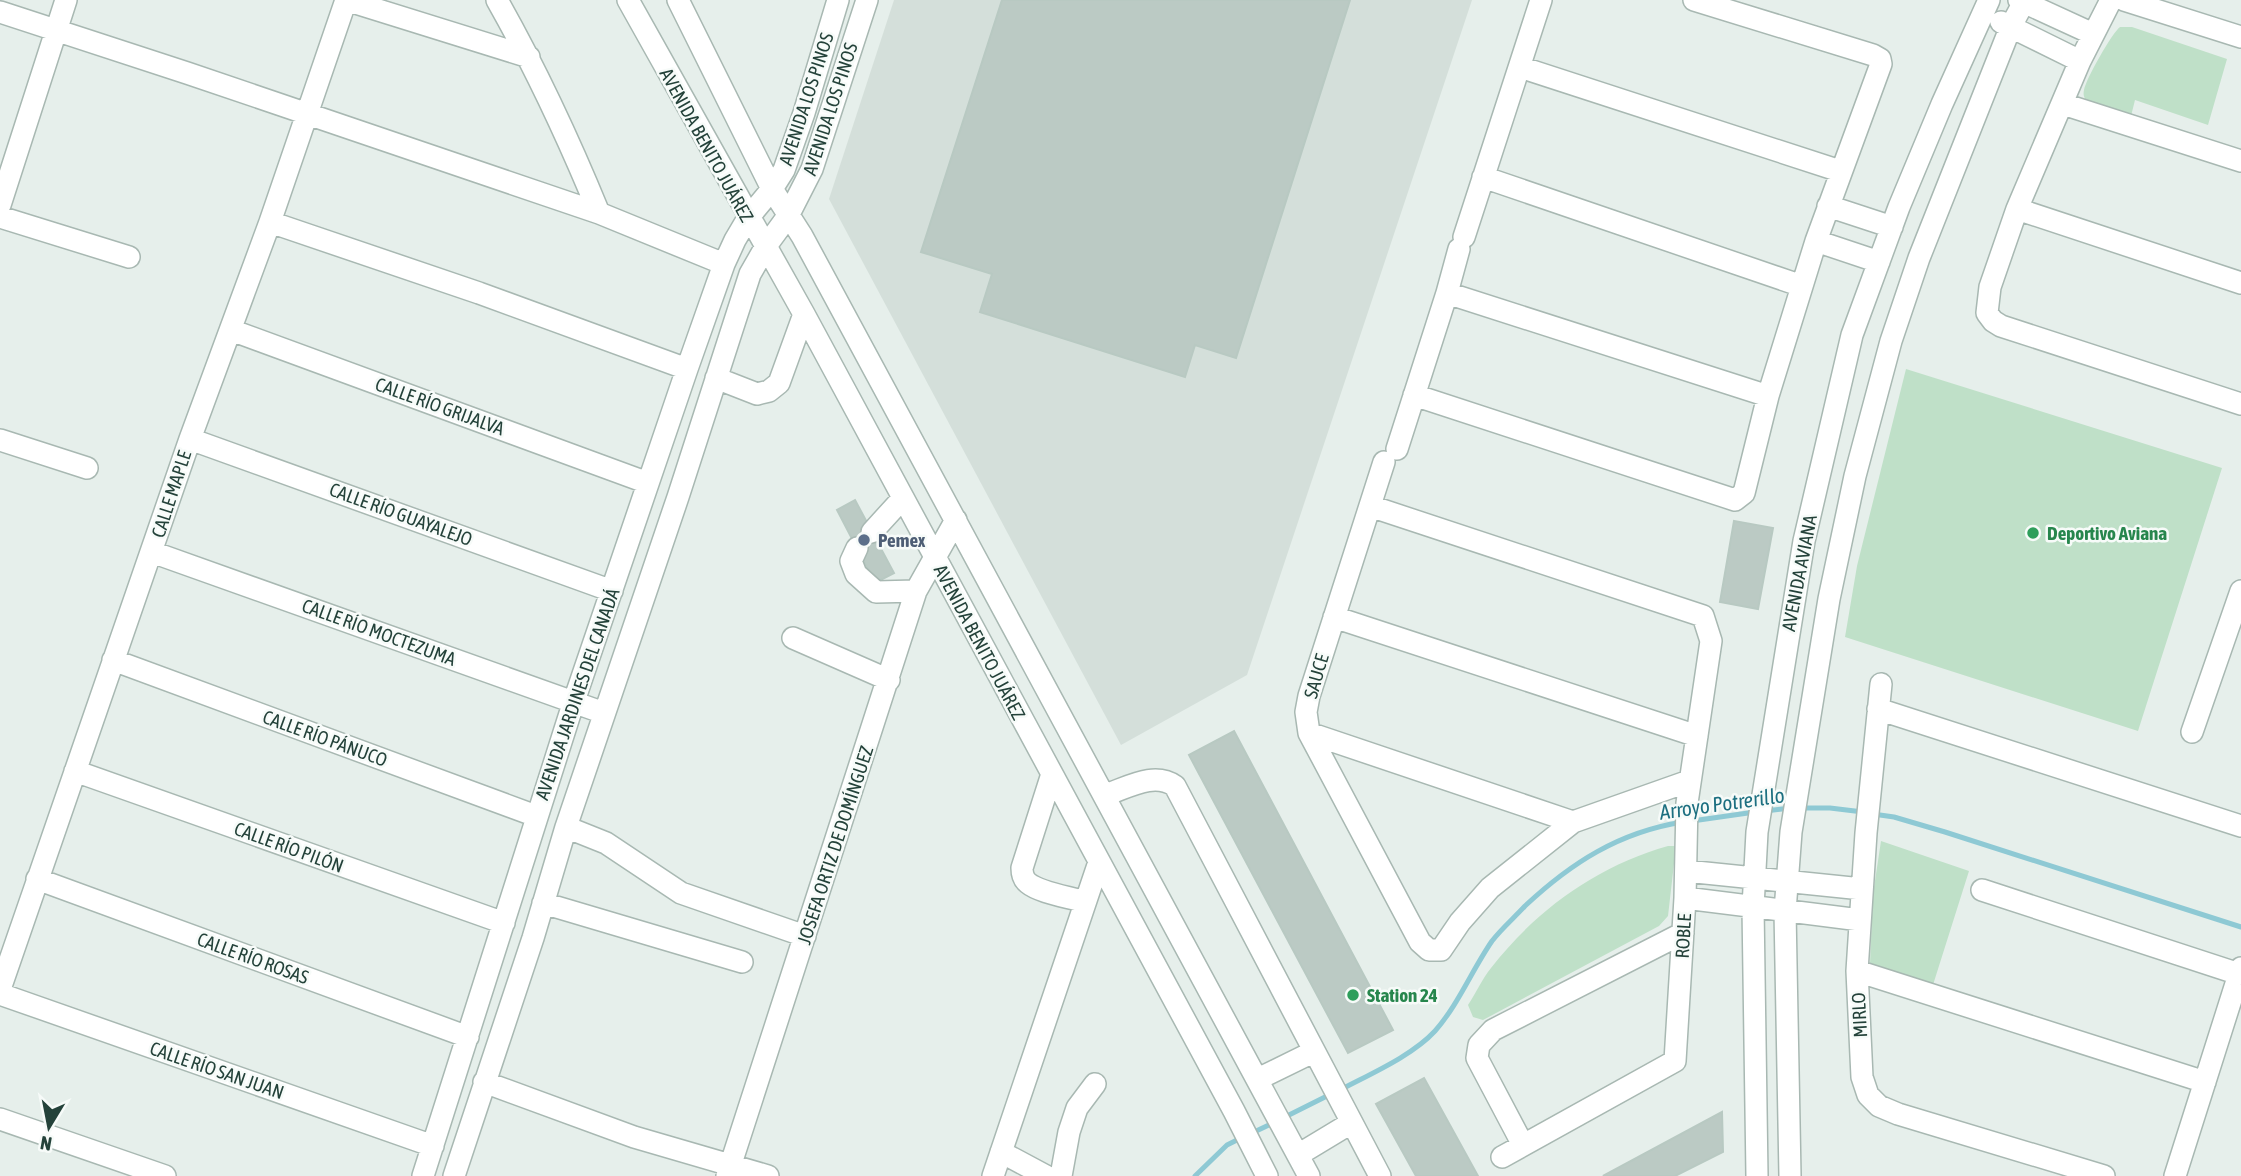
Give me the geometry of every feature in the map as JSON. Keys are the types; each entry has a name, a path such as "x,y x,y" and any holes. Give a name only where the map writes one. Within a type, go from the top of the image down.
{"street":[{"path":"0,205 66,0"},
{"path":"346,0 529,57"},
{"name":"CALLE MAPLE","path":"0,992 190,439 270,222 346,0"},
{"path":"497,0 529,57 569,140 599,213"},
{"name":"AVENIDA BENITO JUÁREZ","path":"628,0 804,314 1262,1167"},
{"name":"AVENIDA BENITO JUÁREZ","path":"678,0 772,189 802,236 1309,1176"},
{"name":"AVENIDA LOS PINOS","path":"766,246 788,216 813,169 867,0"},
{"name":"SAUCE","path":"1541,0 1414,396 1370,506 1306,712 1309,733 1420,942 1429,950 1441,950 1460,922 1490,888 1573,822"},
{"path":"1414,396 1735,500 1744,493 1768,396 1816,241 1881,59 1694,0"},
{"path":"2110,0 2080,61 2017,209 1990,287 1987,313 2001,326 2241,404"},
{"path":"2123,0 2241,37"},
{"path":"2023,1 2093,34"},
{"name":"AVENIDA AVIANA","path":"1790,1176 1785,911 1787,881 1791,832 1839,544 1891,341 1919,258 2023,1"},
{"name":"AVENIDA LOS PINOS","path":"748,218 784,170 837,3"},
{"path":"1986,7 2011,26 2080,61"},
{"name":"AVENIDA AVIANA","path":"1756,1176 1753,907 1757,832 1804,541 1852,335 1942,104 1986,7"},
{"path":"0,12 599,213 724,264"},
{"path":"1520,67 1840,171"},
{"path":"2063,104 2241,161"},
{"path":"1483,177 1802,286"},
{"path":"1828,206 1892,227"},
{"path":"2017,209 2241,283"},
{"path":"0,217 129,257"},
{"name":"AVENIDA JARDINES DEL CANADÁ","path":"423,1176 574,701 724,264 748,218"},
{"path":"270,222 479,293 687,369"},
{"path":"1816,241 1881,255 1919,258"},
{"name":"AVENIDA JARDINES DEL CANADÁ","path":"454,1176 566,827 750,274 766,246"},
{"path":"1447,293 1768,396"},
{"path":"716,378 757,394 769,391 779,383 804,314"},
{"name":"CALLE RÍO GRIJALVA","path":"231,330 648,483"},
{"name":"CALLE RÍO GUAYALEJO","path":"190,439 612,592"},
{"path":"0,440 87,468"},
{"path":"872,532 903,498"},
{"name":"ROBLE","path":"1370,506 1703,616 1711,641 1687,803 1685,898 1675,1062 1502,1157"},
{"name":"JOSEFA ORTIZ DE DOMÍNGUEZ","path":"729,1170 916,591 956,520"},
{"path":"857,548 851,561 856,574 876,592 916,591"},
{"name":"CALLE RÍO MOCTEZUMA","path":"152,552 604,713"},
{"path":"2192,732 2241,591"},
{"path":"1334,617 1697,736"},
{"path":"793,638 889,680"},
{"name":"CALLE RÍO PÁNUCO","path":"113,660 537,816"},
{"name":"MIRLO","path":"1881,684 1866,833 1857,971 1861,1077 1868,1095 1880,1106 1898,1114 2104,1176"},
{"path":"1878,709 2241,826"},
{"path":"1309,733 1573,822 1689,781"},
{"name":"CALLE RÍO PILÓN","path":"75,771 504,923"},
{"path":"1052,774 1022,867 1023,877 1037,888 1085,902"},
{"path":"1105,795 1154,779 1166,780 1175,786 1380,1176"},
{"path":"566,827 606,843 681,893 805,936"},
{"path":"993,1176 1099,862"},
{"path":"1686,871 1862,889"},
{"name":"CALLE RÍO ROSAS","path":"37,879 468,1037"},
{"path":"1982,890 2240,971 2175,1176"},
{"path":"1685,898 1860,920"},
{"path":"543,903 742,962"},
{"path":"1523,1145 1477,1058 1479,1045 1493,1030 1683,933"},
{"path":"1857,971 2205,1082"},
{"name":"CALLE RÍO SAN JUAN","path":"0,992 433,1146"},
{"path":"1262,1086 1317,1058"},
{"path":"484,1082 729,1170 768,1176"},
{"path":"1061,1176 1069,1132 1077,1108 1095,1084"},
{"path":"1294,1148 1348,1118"},
{"path":"0,1119 165,1176"},
{"path":"1001,1152 1046,1176"}],"shaded area":[{"path":"894,0 1472,0 1247,675 1121,745 829,199"}],"green space":[{"path":"2120,27 2132,27 2227,59 2208,125 2135,100 2131,116 2086,101 2084,92 2089,76"},
{"name":"Deportivo Aviana","path":"1906,369 2222,468 2138,731 1845,637 1857,566"},
{"path":"1881,841 1969,871 1932,988 1874,970 1870,964 1873,894"},
{"path":"1668,846 1676,846 1668,916 1659,926 1483,1020 1473,1017 1468,1005 1488,972 1548,909 1617,865"}],"building":[{"path":"1002,0 1350,0 1236,358 1195,345 1185,377 980,312 992,274 921,252"},
{"name":"Pemex","path":"855,500 894,573 875,583 837,510"},
{"path":"1734,521 1773,528 1758,609 1720,602"},
{"path":"1234,731 1393,1030 1348,1053 1189,755"},
{"path":"1424,1078 1478,1176 1416,1176 1376,1104"},
{"path":"1722,1112 1723,1152 1675,1176 1603,1176"}],"waterway":[{"name":"Arroyo Potrerillo","path":"1765,811 1790,808"},
{"name":"Arroyo Potrerillo","path":"1800,808 1863,812"},
{"name":"Arroyo Potrerillo","path":"1692,821 1755,812"},
{"name":"Arroyo Potrerillo","path":"1873,814 1894,817 1945,832 2241,927"},
{"name":"Arroyo Potrerillo","path":"1340,1090 1403,1056 1426,1040 1451,1010 1492,941 1542,890 1578,863 1617,842 1638,833 1683,822"},
{"name":"Arroyo Potrerillo","path":"1283,1118 1331,1094"},
{"name":"Arroyo Potrerillo","path":"1252,1133 1275,1122"},
{"name":"Arroyo Potrerillo","path":"1195,1176 1227,1145 1243,1137"}],"place":[{"name":"Deportivo Aviana","path":"2033,533"},
{"name":"Pemex","path":"864,540"},
{"name":"Station 24","path":"1353,995"}]}
